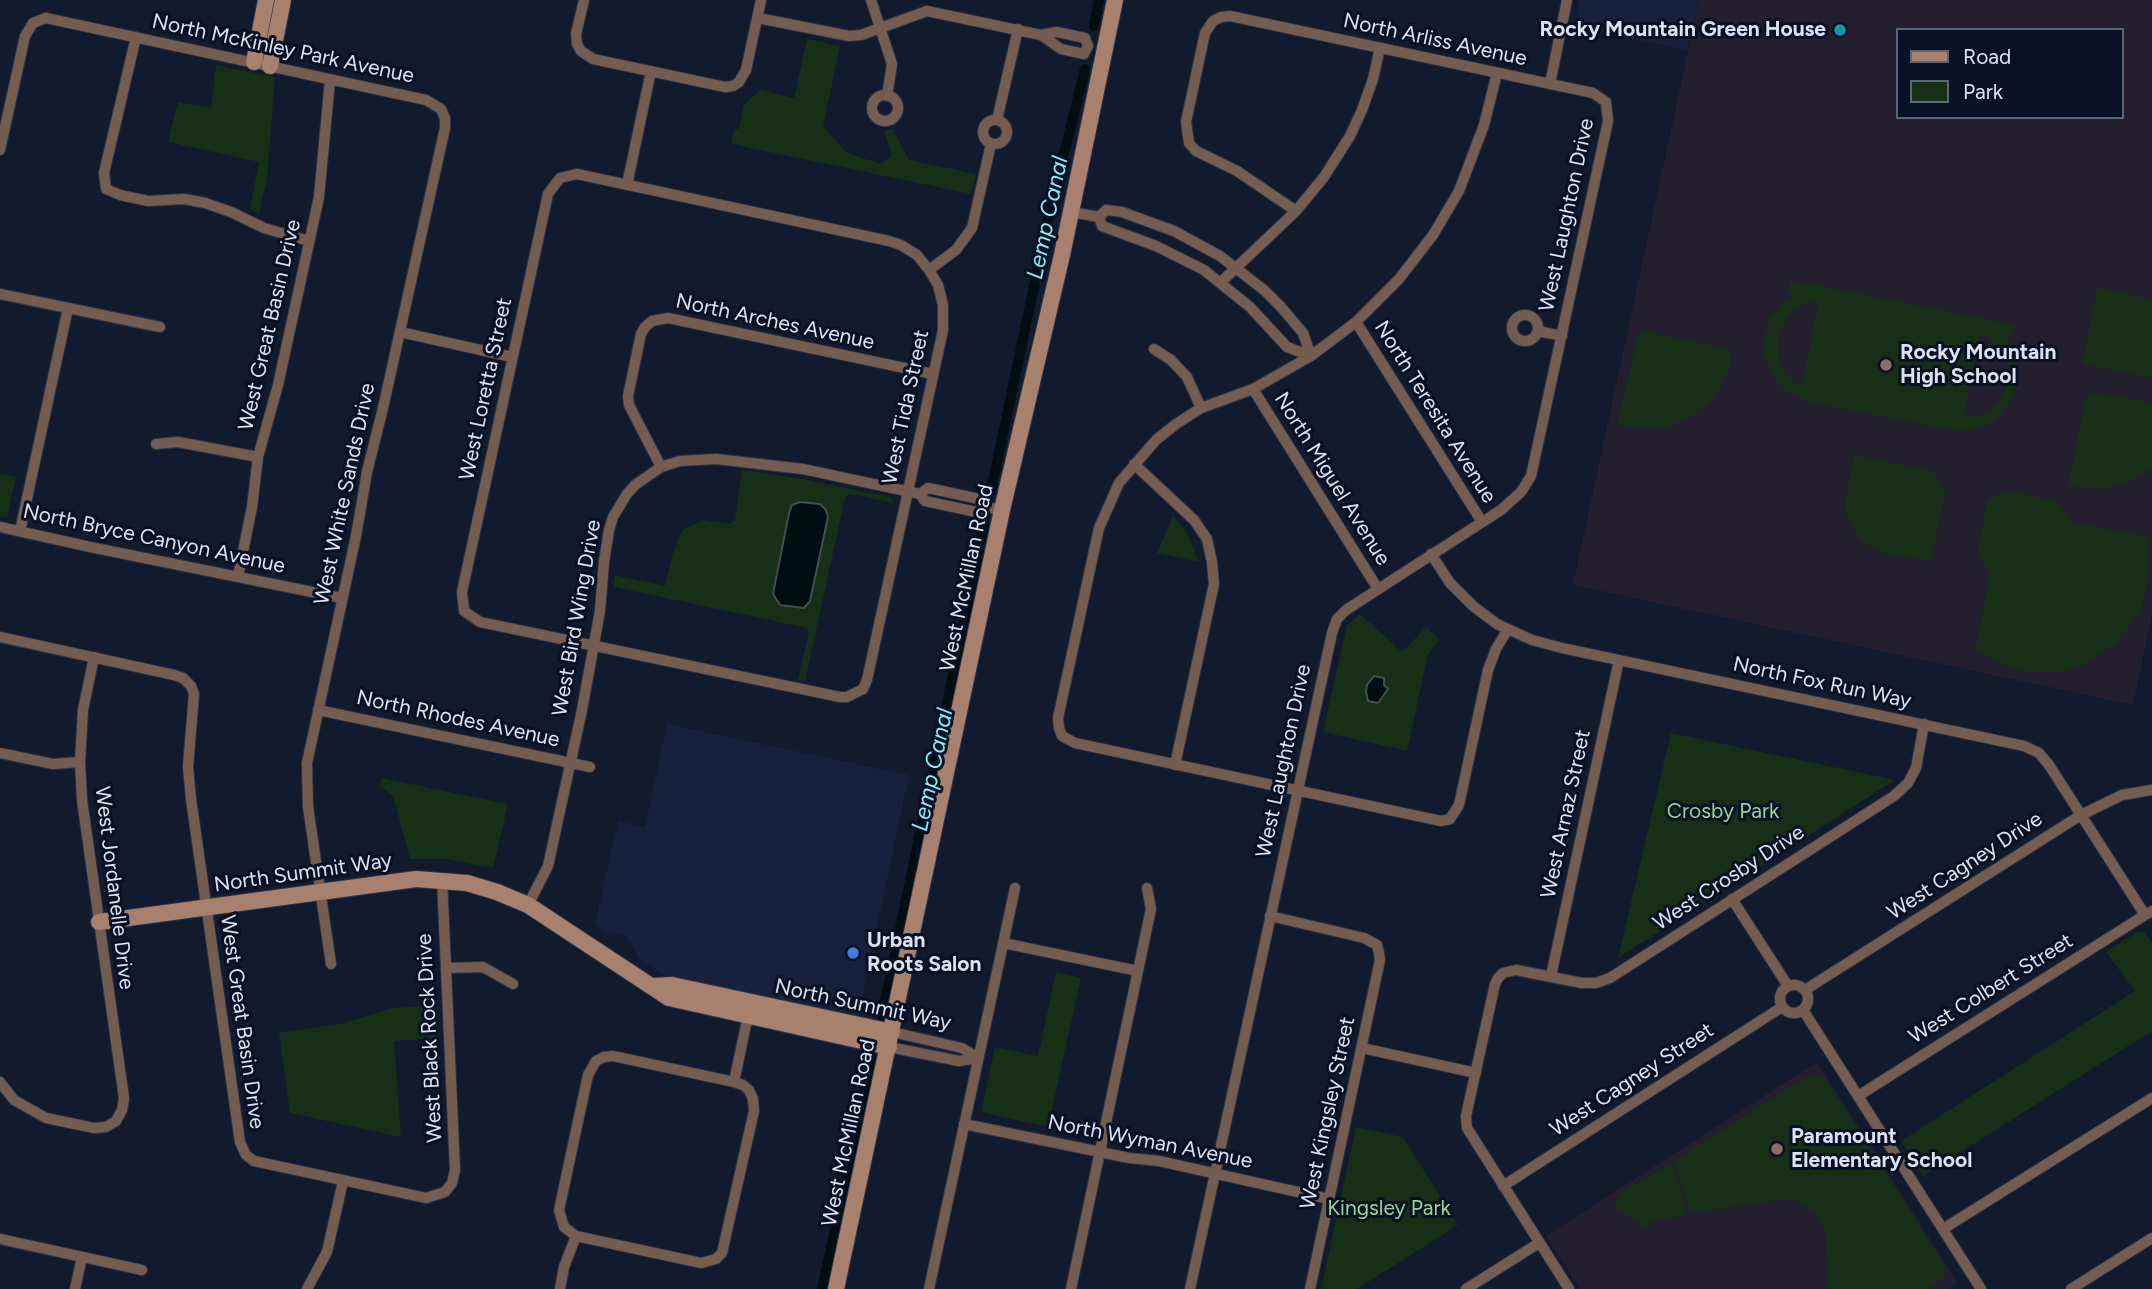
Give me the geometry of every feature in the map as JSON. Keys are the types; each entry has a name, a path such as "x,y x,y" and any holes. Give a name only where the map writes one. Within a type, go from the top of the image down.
{"main road":[{"path":"262,64 266,0"},
{"path":"262,64 283,0"},
{"name":"West McMillan Road","path":"836,1289 1002,510 1071,212 1096,48 1115,0"},
{"name":"North Summit Way","path":"99,922 320,891 416,879 442,879 497,891 528,905 669,998 750,1009 890,1040"}],"street":[{"path":"584,0 576,34 581,51 593,59 724,87 739,82 746,70 761,0"},
{"path":"871,0 892,64 887,96"},
{"path":"1550,84 1567,0"},
{"path":"758,18 849,36 861,35 927,11 1041,35 1057,32 1085,38 1096,48"},
{"name":"North Arliss Avenue","path":"1296,211 1237,171 1196,151 1189,143 1186,122 1205,33 1213,20 1230,16 1593,93 1606,102"},
{"name":"North McKinley Park Avenue","path":"0,150 25,36 33,23 46,18 426,100 440,109"},
{"path":"997,120 1018,29"},
{"path":"136,37 104,173 106,189 148,201 184,200 205,203 264,228 309,241"},
{"path":"1221,282 1296,211 1324,177 1350,136 1373,79 1380,48"},
{"path":"651,71 627,185 889,240 917,255 929,270 956,250 972,228 991,144"},
{"path":"1497,73 1484,125 1459,191 1433,234 1399,279 1356,322 1311,356 1253,389 1201,408 1156,440 1134,464 1109,502 1099,528 1058,718 1062,736 1075,743 1432,821 1450,819 1459,805 1488,670 1508,629"},
{"name":"West Great Basin Drive","path":"238,576 258,457 278,385 319,197 330,80"},
{"name":"West Laughton Drive","path":"1190,1289 1337,619 1346,610 1501,510 1521,492 1531,475 1608,121 1606,102"},
{"name":"West White Sands Drive","path":"331,964 307,785 307,763 356,536 367,472 445,128 440,109"},
{"path":"997,120 1004,123 1007,135 1003,142 991,144 985,139 983,127 989,121 997,120"},
{"name":"West Loretta Street","path":"595,646 480,622 464,611 462,592 548,194 560,178 578,174 627,185"},
{"path":"1099,217 1106,210 1122,212 1198,242 1236,268 1282,307 1303,333 1311,356"},
{"path":"1071,212 1099,217"},
{"path":"1099,217 1101,226 1156,246 1204,270 1250,307 1287,347 1311,356"},
{"name":"West Tida Street","path":"595,646 840,697 863,689 943,330 943,305 929,270"},
{"path":"0,295 160,327"},
{"path":"20,531 68,308"},
{"name":"North Arches Avenue","path":"661,467 629,405 628,396 641,334 652,321 668,318 933,374"},
{"name":"North Teresita Avenue","path":"1356,322 1482,522"},
{"name":"West Laughton Drive","path":"1538,331 1562,336"},
{"path":"400,332 512,357"},
{"path":"1154,349 1171,360 1186,377 1201,408"},
{"name":"North Miguel Avenue","path":"1253,389 1378,589"},
{"path":"156,444 178,442 258,457"},
{"path":"661,467 680,461 716,458 803,469 920,494 928,488 984,500 985,507 1002,510"},
{"path":"1134,464 1194,520 1207,539 1212,562 1214,584 1175,765"},
{"name":"West Bird Wing Drive","path":"528,905 548,866 595,646 603,597 605,554 613,517 635,485 661,467"},
{"name":"North Bryce Canyon Avenue","path":"0,527 342,598"},
{"name":"North Fox Run Way","path":"1431,554 1450,583 1473,606 1497,624 1542,643 2024,746 2039,753 2148,913"},
{"path":"0,637 94,657"},
{"name":"West Great Basin Drive","path":"94,657 183,678 194,694 188,767 240,1142 246,1155 264,1164 344,1181"},
{"name":"West Jordanelle Drive","path":"0,1082 14,1100 46,1118 106,1128 116,1121 122,1110 124,1098 82,800 80,762 83,710 94,657"},
{"name":"West Arnaz Street","path":"1551,976 1619,660"},
{"name":"North Rhodes Avenue","path":"318,710 590,767"},
{"name":"West Crosby Drive","path":"1476,1073 1495,984 1503,973 1516,970 1582,983 1596,983 1609,978 1894,796 1908,783 1916,768 1924,724"},
{"path":"0,753 52,764 80,762"},
{"name":"West Cagney Drive","path":"1805,990 2081,815 2122,795 2152,790"},
{"name":"West Black Rock Drive","path":"344,1181 426,1198 445,1192 452,1183 455,1170 442,879"},
{"path":"929,1289 1015,887"},
{"path":"1071,1289 1151,909 1147,888"},
{"path":"1732,900 1787,986"},
{"name":"West Colbert Street","path":"1858,1096 2148,913"},
{"name":"West Kingsley Street","path":"1270,916 1364,937 1377,946 1380,960 1310,1289"},
{"path":"1003,943 1138,971"},
{"path":"446,968 483,967 513,984"},
{"path":"1796,985 1805,990 1808,1001 1803,1010 1791,1013 1782,1007 1780,996 1787,986 1796,985"},
{"name":"West Cagney Street","path":"1503,1186 1782,1007"},
{"path":"734,1082 750,1009"},
{"path":"1803,1010 1982,1289"},
{"name":"North Summit Way","path":"890,1040 959,1061 978,1058"},
{"path":"1362,1048 1476,1073 1466,1116 1467,1128 1569,1289"},
{"path":"613,1056 734,1082 750,1090 754,1111 726,1245 716,1259 701,1264 576,1236 564,1227 559,1210 588,1075 596,1061 613,1056"},
{"path":"1943,1229 2152,1098"},
{"name":"North Wyman Avenue","path":"964,1124 1214,1173 1329,1199"},
{"path":"307,1289 327,1252 344,1181"},
{"path":"559,1289 576,1236"},
{"path":"2071,1289 2152,1238"},
{"path":"0,1239 142,1270"},
{"path":"1466,1289 1539,1243"},
{"path":"75,1289 82,1257"}],"shaded area":[{"path":"1579,0 1699,0 1687,50 1574,26"},
{"name":"Rocky Mountain High School","path":"1699,0 2152,0 2152,615 2133,705 1573,585"},
{"path":"800,502 820,504 828,517 810,601 804,608 780,605 773,594 789,513 792,505"},
{"path":"1374,676 1384,678 1384,685 1388,689 1378,703 1368,701 1366,692 1367,685"},
{"path":"667,724 909,775 858,1017 659,973 638,958 630,940 623,934 604,932 595,924 618,821 645,827"},
{"name":"Paramount Elementary School","path":"1817,1062 1958,1283 1947,1289 1580,1289 1546,1236"}],"green space":[{"path":"807,39 840,46 823,126 847,153 881,164 892,155 884,131 893,129 909,160 976,174 971,194 731,144 734,129 739,129 744,104 761,90 794,98"},
{"path":"216,65 275,77 267,178 259,214 250,209 259,162 168,142 178,102 211,108"},
{"path":"1791,280 2014,325 2012,339 2006,338 2015,353 2018,367 2018,383 2012,400 1989,424 1957,431 1810,402 1786,392 1774,378 1763,350 1769,319 1781,304 1794,295 1788,293","holes":["1819,301 1802,385 1801,386 1783,369 1779,358 1778,336 1786,319 1793,312 1810,302","1980,333 1999,347 2007,364 2007,383 1999,401 1991,409 1980,415 1964,417"]},
{"path":"2097,287 2152,299 2152,378 2082,364"},
{"path":"1639,330 1732,350 1729,368 1721,387 1709,403 1693,415 1670,426 1652,428 1617,425"},
{"path":"2094,392 2152,403 2152,468 2130,482 2101,489 2068,486 2086,396"},
{"path":"1854,455 1934,472 1946,489 1931,561 1880,553 1858,539 1847,517 1845,503"},
{"path":"742,470 890,497 893,501 850,494 845,498 805,681 798,680 809,633 807,628 614,587 614,575 665,586 682,530 704,520 730,524 735,520"},
{"path":"0,474 16,477 7,518 0,516"},
{"path":"2005,490 2057,501 2071,522 2148,537 2148,577 2142,605 2136,618 2115,644 2085,664 2063,671 2028,672 1975,652 1990,574 1977,554 1987,502"},
{"path":"1173,516 1187,533 1199,562 1157,553"},
{"path":"1360,614 1402,652 1426,627 1440,640 1428,654 1407,751 1323,732 1347,625"},
{"name":"Crosby Park","path":"1671,733 1895,780 1618,958"},
{"path":"382,778 508,804 493,868 444,859 410,859 393,796 379,785"},
{"path":"2143,931 2152,943 2152,1031 1923,1176 1901,1141 2135,991 2106,952"},
{"path":"1056,972 1081,978 1048,1127 981,1112 995,1047 1038,1056"},
{"path":"438,1005 439,1038 394,1041 401,1137 290,1113 279,1033 344,1023 393,1008"},
{"path":"1804,1078 1824,1078 1829,1084 1946,1268 1943,1278 1929,1289 1828,1289 1825,1227 1816,1214 1797,1201 1786,1199 1691,1213 1674,1161"},
{"name":"Kingsley Park","path":"1356,1127 1403,1137 1458,1225 1357,1289 1321,1289"},
{"path":"1672,1163 1688,1214 1653,1221 1645,1228 1613,1206 1620,1193"}],"waterway":[{"name":"Lemp Canal","path":"1094,26 1099,0"},
{"name":"Lemp Canal","path":"991,491 1060,162 1085,69"},
{"name":"Lemp Canal","path":"882,1016 984,525"},
{"name":"Lemp Canal","path":"822,1289 872,1057"}],"place":[{"name":"Rocky Mountain Green House","path":"1840,30"},
{"name":"Rocky Mountain High School","path":"1886,365"},
{"name":"Urban Roots Salon","path":"853,953"},
{"name":"Paramount Elementary School","path":"1777,1149"}]}
